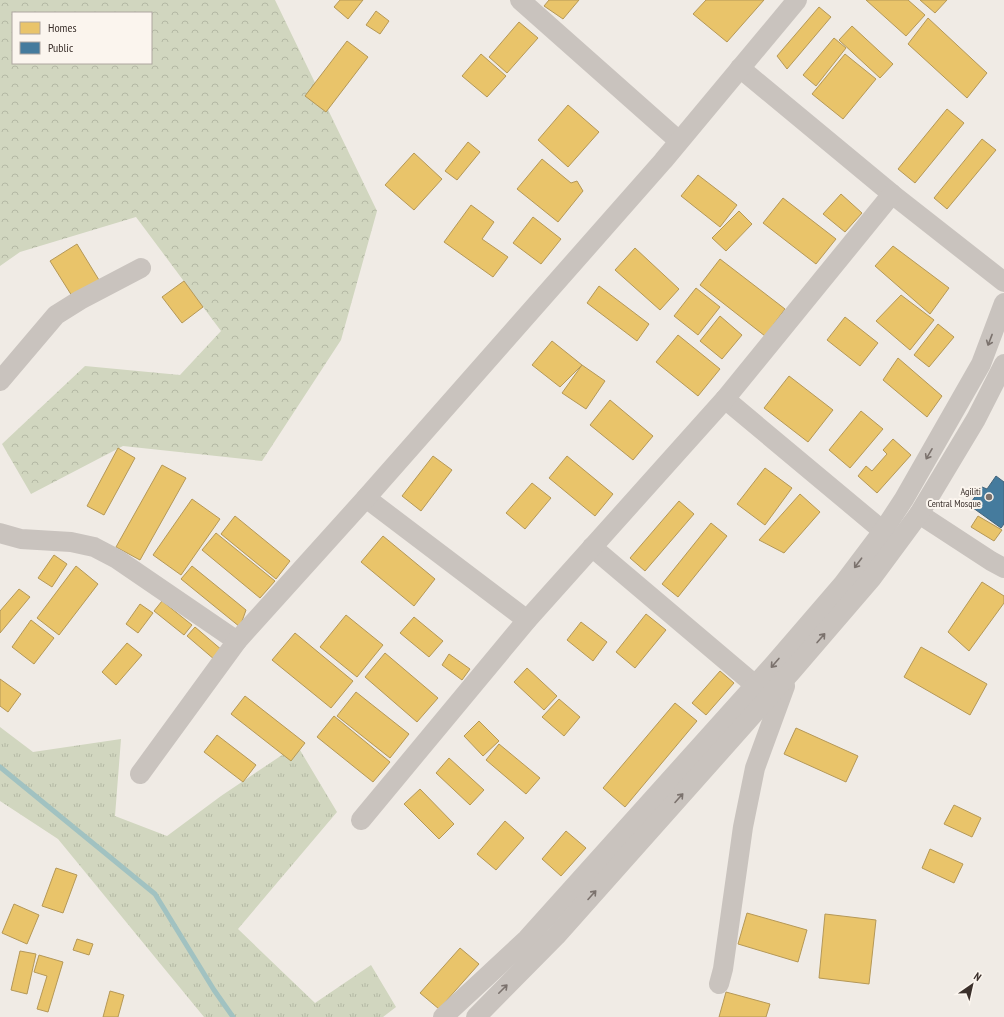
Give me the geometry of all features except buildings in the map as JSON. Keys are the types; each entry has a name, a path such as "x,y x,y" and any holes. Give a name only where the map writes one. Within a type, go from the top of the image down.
{"street":[{"path":"520,0 679,141"},
{"path":"140,774 237,641 366,498 679,141 797,0"},
{"path":"740,68 892,194 1004,282"},
{"path":"361,820 527,620 725,399 892,194"},
{"path":"0,381 56,315 80,300 141,268"},
{"path":"449,1012 527,939 755,684 842,584 883,531 904,500 981,364 1004,303"},
{"path":"476,1017 556,936 791,672 871,579 920,514 976,419 1004,364"},
{"path":"725,399 883,531"},
{"path":"366,498 527,620"},
{"path":"920,514 1004,568"},
{"path":"0,533 21,539 71,542 94,547 118,559 237,641"},
{"path":"592,547 755,684"},
{"path":"719,984 723,969 743,827 755,768 791,672"}],"green space":[{"path":"0,0 275,0 377,211 341,340 262,461 123,446 31,494 2,444 85,366 180,375 221,331 136,217 20,252 0,266"},
{"path":"0,727 33,752 121,739 115,816 167,836 221,796 297,745 337,812 238,929 315,1003 371,965 396,1007 383,1017 204,1017 58,839 0,801"}],"waterway":[{"path":"0,767 155,894 214,990 233,1017"}],"place":[{"name":"Agiliti Central Mosque","path":"989,497"}]}
